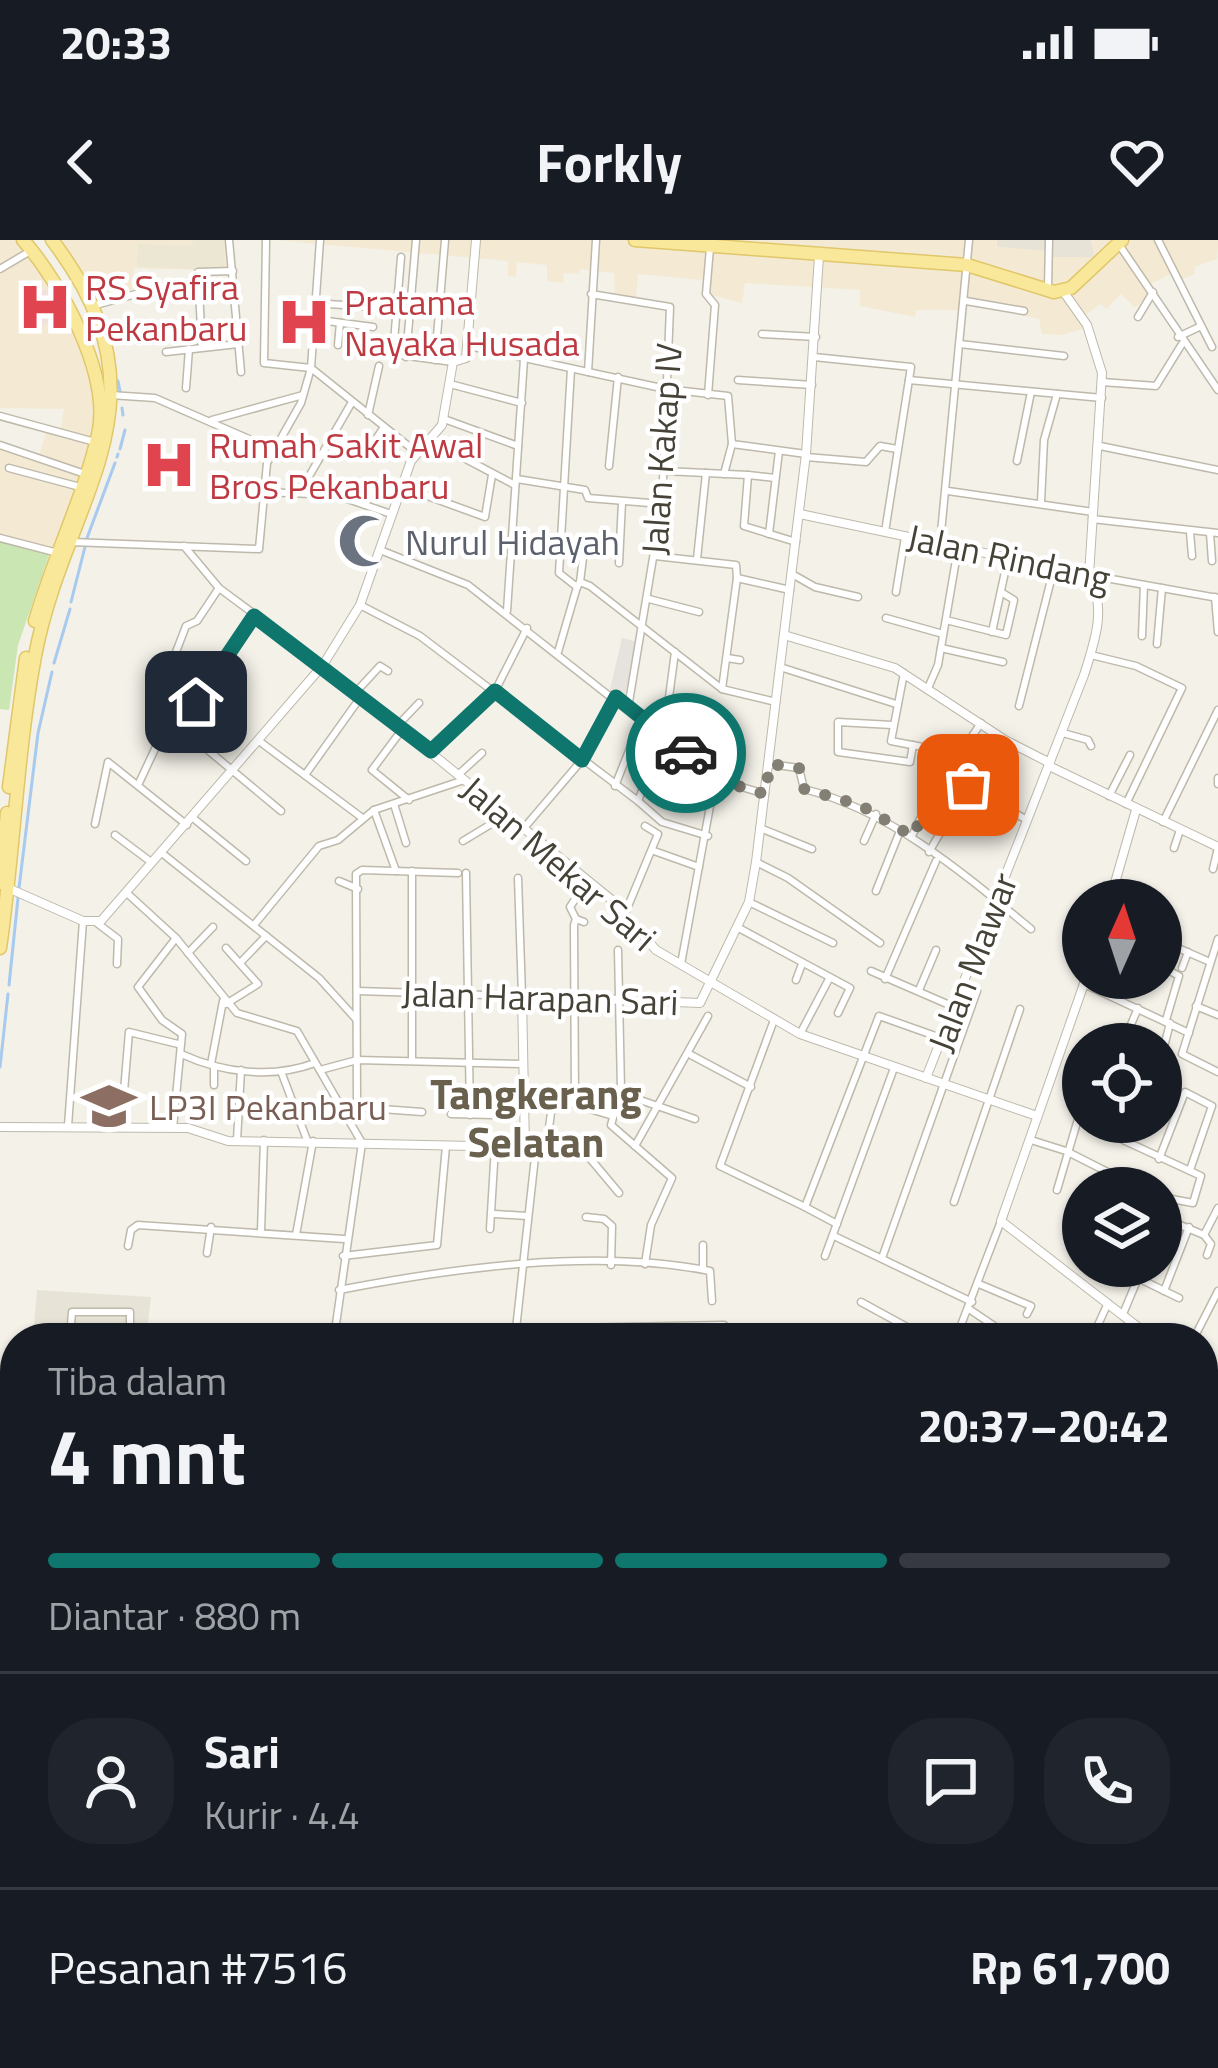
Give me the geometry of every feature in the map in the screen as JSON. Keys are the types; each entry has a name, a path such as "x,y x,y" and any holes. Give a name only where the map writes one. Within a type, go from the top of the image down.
{"main road":[{"path":"635,240 760,245 819,256 967,265 1064,291 1120,242"},
{"path":"4,886 34,663 109,432 104,346 89,307 35,242"},
{"path":"0,948 23,676 95,442 104,388 77,294 35,242"},
{"path":"35,242 104,388"}],"street":[{"path":"229,240 242,372"},
{"path":"266,240 264,363 310,368 416,452"},
{"path":"71,542 259,549 274,450 305,395 320,240"},
{"path":"406,357 416,240"},
{"path":"435,360 445,240"},
{"path":"401,256 389,354 453,362 466,358 469,346 476,240"},
{"path":"587,372 596,240"},
{"path":"862,259 863,240"},
{"path":"940,543 969,240"},
{"path":"1048,290 1049,240"},
{"path":"1158,240 1212,346"},
{"path":"0,269 35,242"},
{"path":"1120,242 1180,340 1218,390"},
{"path":"708,395 715,305 706,294 710,246"},
{"path":"711,982 749,902 756,862 800,514 819,256"},
{"path":"202,347 198,272 233,271"},
{"path":"89,307 176,284"},
{"name":"Jalan Mawar","path":"926,1079 1090,655 1100,595 1089,575 1102,382 1095,343 1064,291"},
{"path":"1138,317 1153,292"},
{"name":"Jalan Kakap IV","path":"591,294 668,304 662,504 628,708"},
{"path":"966,301 1024,311"},
{"path":"313,303 374,307"},
{"path":"312,320 373,327"},
{"path":"338,345 340,323"},
{"path":"1102,382 1154,387 1180,340 1199,327"},
{"path":"762,334 815,338"},
{"path":"166,352 238,344"},
{"path":"960,344 1064,356"},
{"path":"469,346 666,389 730,397 732,444 724,474"},
{"path":"186,388 189,349"},
{"path":"814,356 908,365 910,380 885,532"},
{"path":"507,611 524,358"},
{"path":"97,923 234,773 323,665 360,605 416,452 444,419 453,362"},
{"path":"368,415 379,366"},
{"path":"571,368 559,573 722,688 776,702"},
{"path":"609,466 618,377"},
{"path":"739,380 812,386"},
{"path":"910,380 1102,398"},
{"path":"449,384 521,404"},
{"path":"104,388 148,396 274,450"},
{"path":"1017,461 1031,392"},
{"path":"1041,503 1044,440 1057,394"},
{"path":"208,421 305,395"},
{"path":"300,492 352,403"},
{"path":"0,416 95,442"},
{"path":"444,419 518,446"},
{"path":"367,453 384,427"},
{"name":"Jalan Kakap IV","path":"428,440 492,476 585,490 588,498 662,504"},
{"path":"732,444 866,462 880,446 897,449"},
{"path":"0,445 83,480"},
{"path":"1100,446 1218,470"},
{"path":"769,534 779,451"},
{"path":"9,468 83,480"},
{"path":"664,471 776,478"},
{"path":"697,560 706,473"},
{"path":"748,475 744,526 796,542"},
{"path":"400,486 485,517 492,476"},
{"path":"948,491 1214,533 1212,561"},
{"path":"264,492 336,495 391,514"},
{"path":"619,563 622,502"},
{"name":"Jalan Rindang","path":"800,514 1217,598"},
{"path":"1190,532 1192,556"},
{"path":"896,592 905,537"},
{"path":"0,538 58,554"},
{"path":"558,652 585,542 619,543"},
{"name":"Jalan Mekar Sari","path":"184,546 218,588 323,665 626,911 656,950 800,1034 1037,1116"},
{"path":"928,688 944,634 958,548"},
{"path":"380,550 468,585 507,611 715,779 765,794"},
{"path":"655,556 736,565 722,688"},
{"path":"992,632 1008,558"},
{"path":"1019,706 1054,568"},
{"path":"792,574 814,587 858,597"},
{"path":"737,578 790,590"},
{"path":"1142,636 1144,585"},
{"path":"200,744 218,722 196,702 160,692 186,626 196,621 218,588"},
{"path":"1157,644 1162,588"},
{"path":"946,620 1006,635 1014,600 1001,592"},
{"path":"1217,598 1218,632"},
{"name":"Jalan Kakap IV","path":"649,599 699,612"},
{"path":"360,605 420,637 495,691 662,823 708,836"},
{"path":"196,702 254,616"},
{"path":"886,618 944,634"},
{"path":"431,751 495,691 527,628"},
{"path":"784,635 904,673 1050,765 1218,848 1213,868"},
{"path":"941,648 1003,662"},
{"path":"638,801 664,735 675,652"},
{"path":"1090,655 1136,666 1182,688 1126,804"},
{"path":"727,658 740,660"},
{"path":"305,775 380,666 388,671"},
{"path":"780,667 896,704"},
{"path":"904,673 891,741 959,754"},
{"path":"524,828 582,760 616,697"},
{"path":"139,783 182,699"},
{"path":"409,800 372,770 419,703"},
{"path":"1163,822 1218,710"},
{"path":"615,786 642,718"},
{"path":"892,725 838,722 838,752 910,762 913,745"},
{"path":"912,836 946,773 981,723"},
{"path":"1063,733 1088,740 1090,746"},
{"path":"191,736 281,811"},
{"path":"259,741 361,817"},
{"path":"254,926 306,857 341,838 374,810 462,777 482,753"},
{"path":"1109,796 1130,755"},
{"path":"95,824 106,762 246,861"},
{"path":"770,764 799,768 804,789 876,814 912,836 1031,929"},
{"path":"946,773 1025,819"},
{"path":"681,964 715,779"},
{"path":"929,852 968,785"},
{"path":"394,804 406,843"},
{"path":"374,810 396,871"},
{"path":"1116,879 1136,810"},
{"path":"463,841 507,814"},
{"path":"864,841 876,814"},
{"path":"626,911 658,834 645,826"},
{"path":"760,828 812,849"},
{"path":"1174,848 1180,830"},
{"path":"875,891 900,831"},
{"path":"116,835 154,864"},
{"path":"654,851 700,868"},
{"path":"163,854 319,978 357,1021"},
{"path":"885,979 937,860"},
{"path":"756,862 788,878 880,943"},
{"path":"412,871 412,1059"},
{"path":"356,1107 356,874 462,873 470,1115"},
{"path":"518,878 525,1148"},
{"path":"339,881 358,890"},
{"path":"574,1102 580,921 570,911 572,900 587,881"},
{"path":"4,886 83,922 97,923 118,939 117,964"},
{"path":"128,894 176,938 225,1003 248,1019 296,1030 348,1114 362,1143 344,1239 336,1323"},
{"path":"749,902 833,944"},
{"path":"68,1126 83,922"},
{"path":"188,953 213,927"},
{"path":"737,927 850,988 838,1013"},
{"path":"240,963 266,936"},
{"path":"173,1128 181,1033 162,1020 138,987 176,938"},
{"path":"1218,939 1184,1057 1218,1072"},
{"path":"214,1085 212,1065 225,1003 258,984 226,948"},
{"path":"1182,949 1210,962"},
{"path":"617,950 620,1093 612,1128 672,1178 651,1225 645,1265"},
{"path":"919,990 936,950"},
{"path":"1182,968 1188,952"},
{"path":"796,980 802,964"},
{"path":"871,971 954,1007"},
{"path":"800,1034 829,978"},
{"name":"Jalan Harapan Sari","path":"357,991 700,1004 711,982"},
{"path":"882,1258 977,991"},
{"path":"962,1323 1079,999"},
{"path":"1120,999 1189,1033"},
{"path":"1168,1022 1174,999"},
{"path":"1196,1006 1218,1016"},
{"path":"1132,1023 1138,1008"},
{"path":"954,1202 984,1100 1020,1009"},
{"path":"805,1208 881,1015 941,1038"},
{"path":"635,1145 691,1055 709,1016"},
{"path":"774,1020 720,1166 837,1224"},
{"path":"122,1127 129,1032 178,1044"},
{"path":"181,1054 212,1065 282,1074 357,1060 523,1064"},
{"path":"691,1055 751,1087"},
{"path":"825,1256 894,1068"},
{"path":"237,1140 241,1070"},
{"path":"282,1074 310,1140 296,1235"},
{"path":"1159,1159 1180,1093 1185,1092 1212,1106 1190,1170"},
{"path":"620,1093 695,1119"},
{"path":"546,1150 550,1100 574,1102 613,1116"},
{"path":"348,1114 356,1107 422,1112"},
{"path":"451,1114 494,1115"},
{"path":"0,1127 173,1128 237,1140 536,1148 588,1156 619,1192"},
{"path":"261,1231 264,1140"},
{"path":"1031,1141 1097,1167"},
{"path":"1057,1190 1070,1143"},
{"path":"1127,1143 1202,1178 1192,1203 1182,1201"},
{"path":"343,1256 437,1245 446,1146"},
{"path":"490,1229 495,1147"},
{"path":"516,1323 519,1265 536,1148"},
{"path":"1204,1235 1218,1208"},
{"path":"495,1214 527,1216"},
{"path":"586,1217 604,1219 612,1226 611,1264"},
{"path":"1001,1221 1134,1323"},
{"path":"1182,1224 1204,1235 1211,1244 1207,1255"},
{"path":"128,1246 131,1229 138,1225 344,1239"},
{"path":"207,1253 211,1227"},
{"path":"1164,1291 1190,1227"},
{"path":"833,1235 970,1305 992,1323"},
{"path":"703,1245 703,1269"},
{"path":"339,1290 452,1267 645,1265 711,1272 712,1301"},
{"path":"979,1284 1031,1306 1027,1314"},
{"path":"1123,1314 1134,1287"},
{"path":"1156,1287 1179,1298"},
{"path":"1202,1323 1218,1291"},
{"path":"861,1302 900,1323"},
{"path":"1099,1323 1108,1303"},
{"path":"71,1323 72,1312 130,1312 130,1323"}],"shaded area":[{"path":"0,240 18,240 46,274 80,343 99,421 52,552 0,539 0,445 39,456 47,429 60,432 64,409 0,408"},
{"path":"57,240 233,240 231,271 134,268 135,289 91,303"},
{"path":"193,240 224,240 225,270 137,267 138,244 192,246"},
{"path":"274,240 997,240 997,247 1052,251 1053,257 1094,257 1091,240 1218,240 1218,246 1217,259 1194,267 1195,274 1180,280 1175,272 1146,286 1151,293 1135,308 1121,294 1106,309 1100,304 1081,319 1086,328 1062,335 1042,334 1039,319 969,303 967,310 916,310 915,317 860,306 860,290 745,283 742,303 710,295 711,281 638,274 636,299 615,297 614,273 580,269 579,274 564,273 563,283 547,281 547,265 517,262 516,277 508,276 508,261"},
{"path":"997,240 1091,240 1095,257 1052,257 1052,252 997,247"},
{"name":"RS Syafira Pekanbaru","path":"52,286 67,313 39,328 23,301"},
{"path":"622,638 637,642 623,704 609,694"},
{"path":"37,1290 151,1297 148,1323 34,1323"}],"green space":[{"path":"0,540 50,552 18,645 9,710 0,709"}],"waterway":[{"path":"118,381 120,391"},
{"path":"122,408 123,415"},
{"path":"120,449 125,430"},
{"path":"87,538 115,463"},
{"path":"71,602 85,547"},
{"path":"54,663 70,609"},
{"path":"19,888 38,733 52,672"},
{"path":"9,985 18,898"},
{"path":"0,1067 8,994"}],"way so far":[{"path":"686,753 715,779 765,794 770,764 799,768 804,789 860,805 912,836 946,773 968,785"}],"place":[{"name":"RS Syafira Pekanbaru","path":"45,307"},
{"name":"Pratama Nayaka Husada","path":"304,322"},
{"name":"Rumah Sakit Awal Bros Pekanbaru","path":"169,465"},
{"name":"Nurul Hidayah","path":"365,541"},
{"name":"LP3I Pekanbaru","path":"109,1106"}],"district":[{"name":"Tangkerang Selatan","path":"536,1117"}],"route":[{"path":"196,702 254,616 431,751 495,691 582,760 616,697 686,753"}]}
